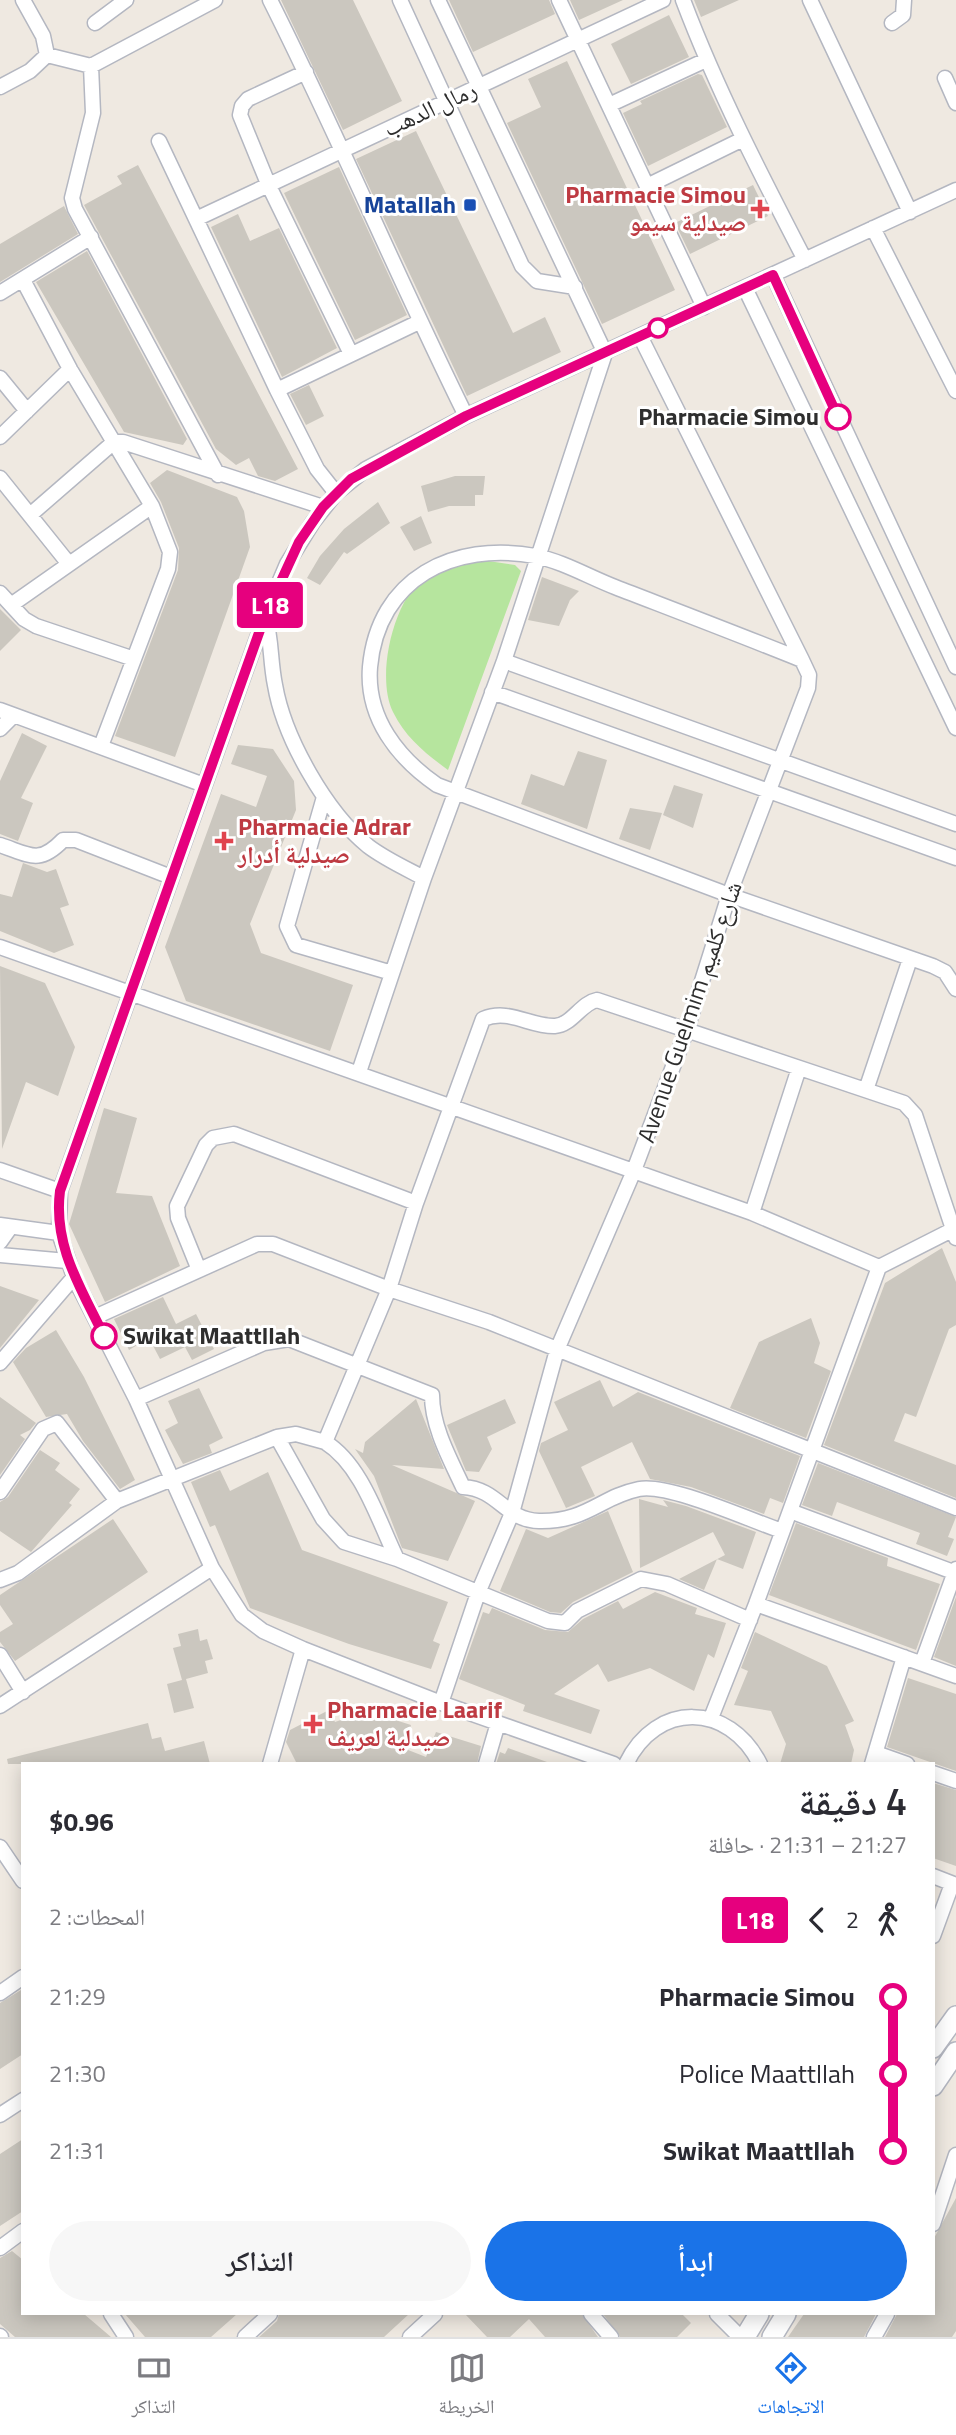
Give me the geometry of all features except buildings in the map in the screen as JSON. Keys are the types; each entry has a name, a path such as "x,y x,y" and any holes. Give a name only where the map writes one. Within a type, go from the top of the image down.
{"street":[{"path":"23,0 43,36 47,55"},
{"path":"95,23 126,0"},
{"path":"47,55 91,66 215,0"},
{"path":"270,0 343,150 419,322 466,416"},
{"path":"400,0 522,266 537,281 575,287"},
{"path":"359,1072 424,878 504,661 605,353 438,0"},
{"path":"559,0 704,307"},
{"name":"رمال الدهب","path":"196,219 663,0"},
{"path":"683,0 706,60 743,139 805,260"},
{"path":"810,0 910,212"},
{"path":"892,23 903,15 904,0"},
{"path":"0,87 30,71 47,55"},
{"path":"609,105 706,60"},
{"path":"91,66 93,113 72,198 218,475"},
{"path":"306,72 248,99 242,106 243,127 351,354"},
{"path":"945,78 956,103"},
{"path":"647,186 743,139"},
{"path":"159,141 277,390 317,469 336,493"},
{"path":"608,1762 441,1703 303,1649 263,1631 242,1615 212,1568 136,1399 67,1261 59,1233 60,1191 265,616 287,564 323,507 366,469 466,416 956,190"},
{"path":"873,228 956,391"},
{"path":"0,293 91,237"},
{"path":"773,275 956,667"},
{"path":"23,280 70,369 152,506 170,552 168,569 101,746"},
{"path":"745,288 956,728"},
{"path":"277,390 419,322"},
{"name":"Avenue Guelmim شارع كلميم","path":"441,1703 478,1593 512,1513 558,1350 634,1173 686,1032 729,895 771,792 808,688 809,675 802,660 640,336"},
{"path":"0,438 70,369"},
{"path":"0,378 27,411"},
{"path":"30,515 114,442 123,442 323,507"},
{"path":"0,478 69,565"},
{"path":"11,605 152,506"},
{"path":"802,660 537,556 483,554 438,564 404,587 376,635 370,676 378,717 385,732 413,768 455,793 945,972 956,989"},
{"path":"0,593 36,626 134,659"},
{"path":"265,616 273,645 275,685 280,703 299,750 324,797 369,846 424,878"},
{"path":"504,661 956,824"},
{"path":"492,692 956,858"},
{"path":"0,729 6,713 204,785"},
{"path":"324,797 287,926 290,937 296,945 392,973"},
{"path":"0,845 41,857 69,838 171,877"},
{"path":"0,947 752,1213 879,1267"},
{"path":"866,1090 910,959"},
{"path":"325,1442 360,1365 389,1289 450,1105 483,1019 492,1015 506,1015 555,1026 567,1021 589,1002 597,1000 904,1103 915,1115 955,1232 879,1267 756,1604 711,1718"},
{"path":"752,1213 799,1068"},
{"path":"200,1270 183,1232 177,1206 205,1144 222,1135 234,1134 416,1203"},
{"path":"0,1170 60,1191"},
{"path":"0,1242 5,1226 59,1233"},
{"path":"95,1317 263,1243 489,1322 956,1508"},
{"path":"0,1255 67,1261"},
{"path":"0,1363 74,1277"},
{"path":"136,1399 276,1339 289,1339 432,1395 432,1406 446,1451 463,1487 482,1488 512,1513 535,1521 573,1519 636,1489 659,1487 782,1531"},
{"path":"0,1492 43,1429 57,1423 117,1501"},
{"path":"0,1580 18,1573 117,1501 277,1437 296,1434 325,1442 342,1452 397,1559"},
{"path":"277,1437 323,1520 344,1542 397,1559 548,1621 565,1623 577,1611 641,1579 654,1580 750,1620"},
{"path":"790,1511 956,1572 922,1663"},
{"path":"0,1706 212,1568"},
{"path":"756,1604 956,1676"},
{"path":"271,1762 303,1649"},
{"path":"0,1655 23,1692"},
{"path":"894,1762 874,1759 904,1657"},
{"path":"627,1762 634,1747 650,1731 670,1720 692,1717 711,1718 735,1730 751,1747 759,1762"},
{"path":"487,1762 498,1723"},
{"path":"935,1774 956,1781"},
{"path":"0,1847 21,1878"},
{"path":"935,1877 954,1884 935,1931"},
{"path":"0,1993 21,1979"},
{"path":"935,2083 956,2053 937,2042 956,2016"},
{"path":"0,2115 21,2101"},
{"path":"935,2218 956,2155"},
{"path":"0,2248 21,2234"},
{"path":"112,2315 126,2337"},
{"path":"245,2337 269,2315"},
{"path":"410,2337 434,2315"},
{"path":"592,2315 611,2337"},
{"path":"718,2315 742,2337 758,2315"},
{"path":"772,2337 785,2315"},
{"path":"874,2337 886,2315"}],"green space":[{"path":"468,558 515,565 521,571 448,770 417,744 393,712 386,678 387,658 397,618 416,584 432,571"}],"bus line":[{"name":"L18","path":"104,1336 67,1261 57,1214 60,1191 265,616 287,564 323,507 351,479 366,469 466,416 773,275 838,417"}],"place":[{"name":"Matallah","path":"470,205"},
{"name":"Pharmacie Simou صيدلية سيمو","path":"760,209"},
{"name":"Pharmacie Simou","path":"838,417"},
{"name":"Pharmacie Adrar صيدلية أدرار","path":"224,841"},
{"name":"Swikat Maattllah","path":"104,1336"},
{"name":"Pharmacie Laarif صيدلية لعريف","path":"313,1724"}]}
